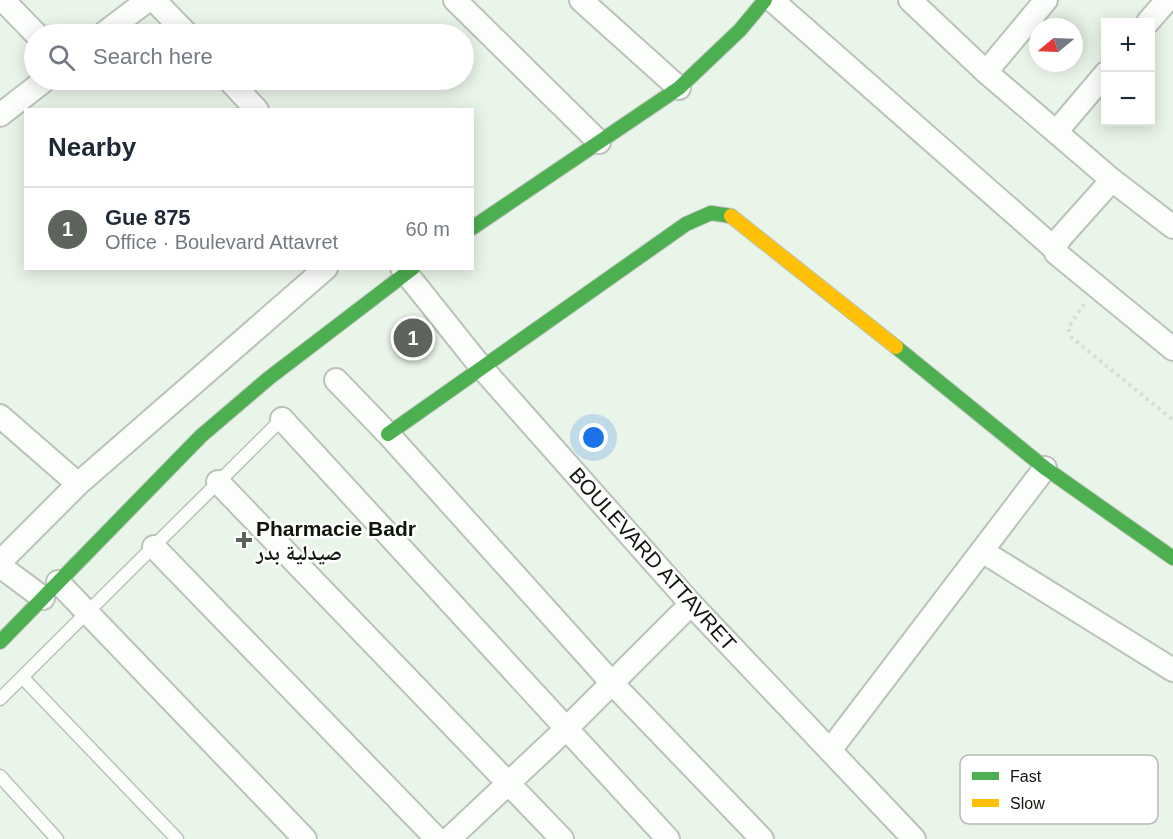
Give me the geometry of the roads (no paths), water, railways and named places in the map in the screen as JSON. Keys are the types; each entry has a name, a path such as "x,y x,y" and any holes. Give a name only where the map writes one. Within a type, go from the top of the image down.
{"street":[{"path":"3,0 26,24"},
{"path":"116,24 148,0"},
{"path":"154,0 177,24"},
{"path":"455,0 599,142"},
{"path":"581,0 679,88"},
{"path":"474,227 679,88 740,30 765,0"},
{"path":"772,0 1056,249 1063,260 1173,349"},
{"path":"986,72 1046,0"},
{"path":"1151,18 1167,0"},
{"path":"923,4 986,72 1112,180 1173,227"},
{"path":"1056,132 1101,79"},
{"path":"4,105 29,90"},
{"path":"238,90 255,108"},
{"path":"1056,249 1061,237 1112,180"},
{"path":"388,434 686,224 704,214 720,211 738,220 1045,468 1173,558"},
{"path":"43,598 0,564 78,484 324,270"},
{"path":"0,642 201,436 268,378 408,270"},
{"name":"BOULEVARD ATTAVRET","path":"408,270 481,367 691,604 914,839"},
{"path":"336,381 388,434 612,683 762,839"},
{"path":"0,416 78,484"},
{"path":"282,419 668,839"},
{"path":"831,749 1045,468"},
{"path":"218,482 562,839"},
{"path":"154,548 437,839"},
{"path":"982,551 1173,670"},
{"path":"58,582 306,839"},
{"path":"449,839 566,729 691,604"}],"lane":[{"path":"0,699 282,419"},
{"path":"22,677 177,839"},
{"path":"0,776 57,839"}],"place":[{"name":"Gue 875","path":"413,338"},
{"name":"Pharmacie Badr صيدلية بدر","path":"244,540"}]}
